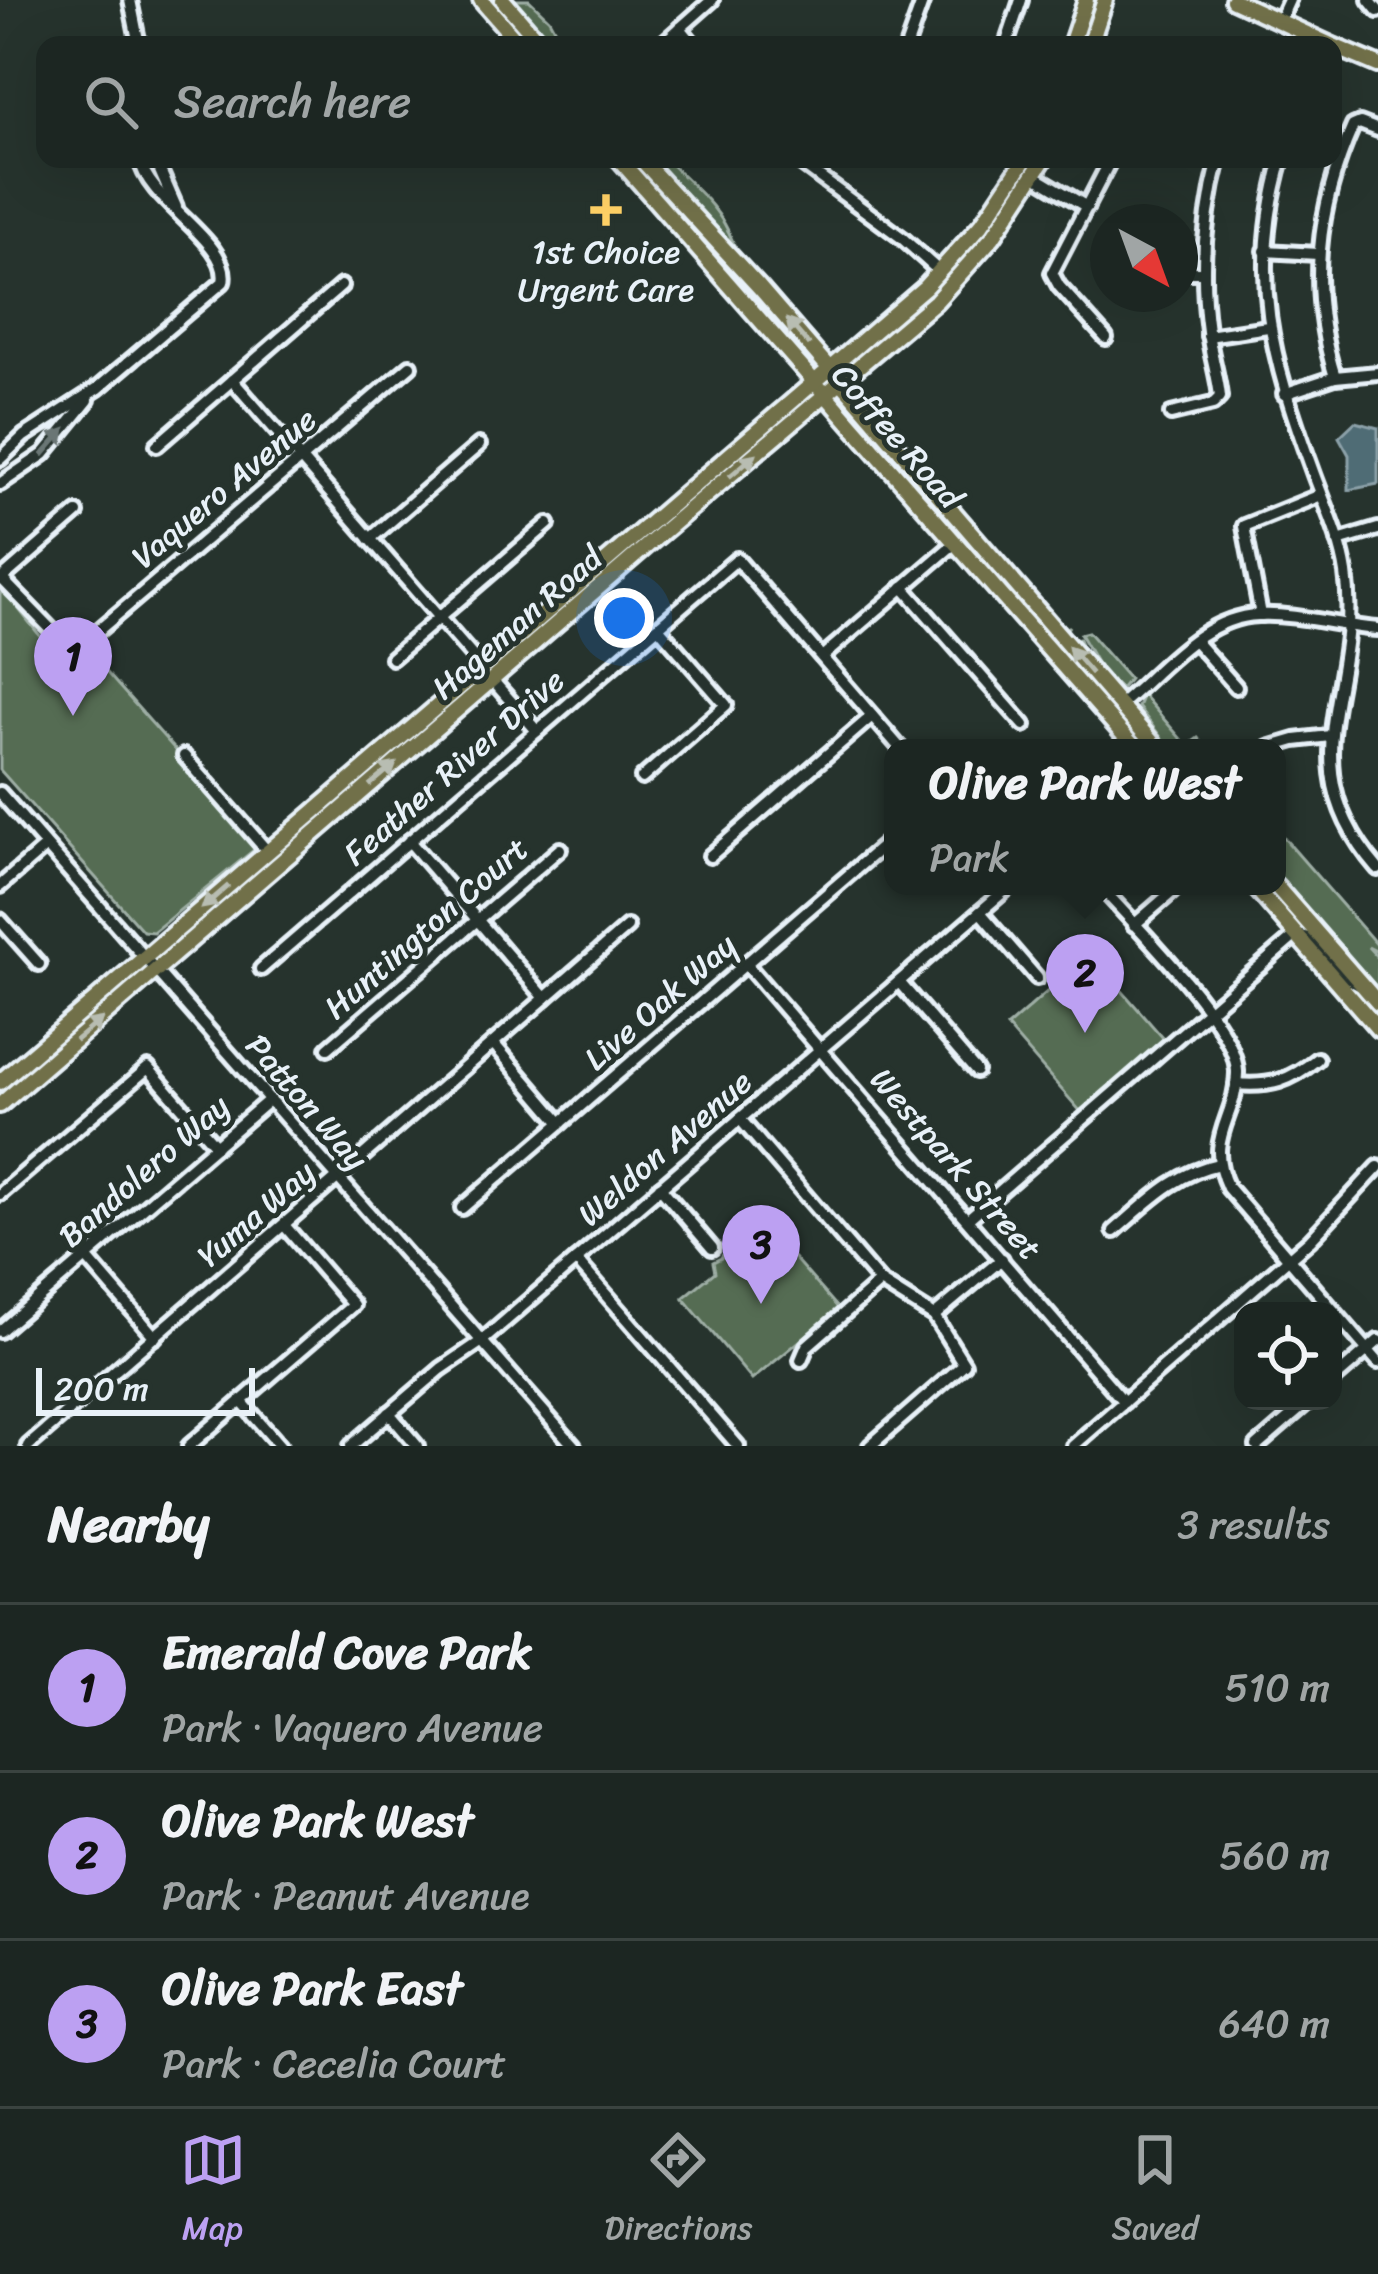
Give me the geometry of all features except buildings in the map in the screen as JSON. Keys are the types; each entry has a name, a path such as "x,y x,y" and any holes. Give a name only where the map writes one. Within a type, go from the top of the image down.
{"main road":[{"path":"481,0 512,36"},
{"path":"503,0 534,36"},
{"path":"1074,36 1086,0"},
{"path":"1093,36 1105,0"},
{"path":"1236,0 1311,36"},
{"path":"1342,50 1378,65"},
{"name":"Coffee Road","path":"627,168 1127,739"},
{"name":"Coffee Road","path":"649,168 1149,739"},
{"name":"Hageman Road","path":"0,1082 940,272 1019,168"},
{"path":"1035,176 1038,168"},
{"name":"Hageman Road","path":"0,1105 936,301 982,251 1035,176"},
{"path":"936,301 942,283 993,225 994,207"},
{"path":"657,537 670,518 707,485 708,472"},
{"path":"987,579 998,580 1036,623 1048,632 1054,630"},
{"path":"493,681 495,669 548,612"},
{"path":"439,727 447,710 484,678 482,667"},
{"path":"1262,895 1378,1029"},
{"path":"1284,895 1378,1004"}],"street":[{"path":"130,0 138,36"},
{"path":"671,36 712,0"},
{"path":"911,36 923,0"},
{"path":"1009,36 1021,0"},
{"path":"1279,22 1289,0"},
{"path":"1369,0 1378,11"},
{"path":"680,28 687,36"},
{"path":"1342,153 1353,126 1378,130"},
{"path":"0,459 24,436 98,388 223,282 222,262 176,207 152,188 144,168"},
{"path":"159,168 176,207"},
{"path":"806,168 940,272"},
{"path":"1106,338 1052,273 1107,168"},
{"path":"1171,414 1213,404 1220,397 1208,336 1204,272 1217,168"},
{"path":"1280,168 1264,250 1268,327 1284,394 1346,575 1346,625 1330,736 1330,769 1338,803 1364,853 1378,869"},
{"path":"1335,377 1320,314 1318,254 1336,168"},
{"path":"1035,176 1087,207"},
{"path":"1264,250 1318,254"},
{"path":"1198,272 1204,272"},
{"path":"157,445 341,286"},
{"path":"1208,336 1268,327"},
{"name":"Vaquero Avenue","path":"1,579 73,652 410,366"},
{"path":"1284,394 1335,377 1378,373"},
{"path":"232,380 482,667"},
{"path":"0,484 44,454 98,388"},
{"path":"370,538 479,445"},
{"path":"1261,615 1244,526 1321,495"},
{"path":"1,579 77,513"},
{"path":"392,658 548,524"},
{"path":"1338,542 1378,529"},
{"path":"892,739 822,657 955,543"},
{"name":"Feather River Drive","path":"260,970 737,559 822,657"},
{"path":"903,587 1024,725"},
{"path":"1120,705 1226,621 1261,615 1378,629"},
{"path":"642,778 726,705 658,627"},
{"path":"1195,641 1236,687"},
{"path":"493,681 537,731"},
{"path":"710,856 872,716"},
{"path":"1286,742 1330,736"},
{"path":"184,756 268,852"},
{"name":"Patton Way","path":"0,794 574,1446"},
{"path":"410,841 544,998"},
{"path":"1364,853 1378,842"},
{"name":"Live Oak Way","path":"462,1208 884,845"},
{"path":"0,886 46,846"},
{"name":"Huntington Court","path":"328,1048 560,849"},
{"name":"Weldon Avenue","path":"351,1446 441,1369 482,1341 1000,895"},
{"path":"1108,895 1209,1010 1233,1048 1236,1084 1220,1131 1219,1164 1228,1188 1288,1259 1373,1346 1378,1362"},
{"path":"1134,925 1169,895"},
{"path":"980,912 1037,978"},
{"path":"0,920 39,964"},
{"name":"Yuma Way","path":"28,1446 627,927"},
{"path":"968,1219 1296,934 1310,938 1347,979 1364,987"},
{"name":"Westpark Street","path":"746,964 1124,1402"},
{"path":"899,982 976,1071"},
{"path":"493,1043 561,1123"},
{"path":"1236,1084 1282,1082 1317,1059"},
{"path":"0,1194 148,1068 216,1145"},
{"name":"Bandolero Way","path":"0,1331 269,1100"},
{"path":"740,1119 880,1282 934,1316 964,1364 870,1446"},
{"path":"1114,1232 1173,1181 1219,1164"},
{"path":"1072,1446 1288,1259 1378,1166"},
{"path":"660,1187 712,1248"},
{"path":"189,1446 353,1305 284,1226"},
{"path":"86,1257 155,1336"},
{"path":"934,1316 1002,1259"},
{"path":"576,1260 738,1446"},
{"path":"801,1360 807,1346 880,1282"},
{"path":"1342,1372 1373,1346"},
{"path":"242,1401 280,1446"},
{"path":"1257,1446 1299,1410"},
{"path":"389,1413 417,1446"}],"green space":[{"path":"510,0 529,0 549,19 558,36 541,36"},
{"path":"657,168 675,168 713,207 733,242 716,231"},
{"path":"0,593 6,593 56,656 72,661 92,656 260,845 153,932 143,931 0,770"},
{"path":"1069,626 1065,632 1072,641 1079,639 1098,666 1080,634 1088,632 1129,679 1121,689 1116,684 1112,689 1066,636 1064,631"},
{"path":"1143,695 1181,739 1162,739 1138,707"},
{"path":"1286,840 1378,946 1378,952 1368,947 1378,958 1378,995 1286,888"},
{"path":"1090,954 1164,1039 1081,1112 1007,1027"},
{"path":"764,1224 839,1309 752,1380 683,1298 715,1272 713,1262 726,1249 733,1250"}],"water":[{"path":"1355,422 1378,428 1378,484 1349,490 1349,455 1339,437"}],"place":[{"name":"1st Choice Urgent Care","path":"606,210"},
{"name":"Emerald Cove Park","path":"73,716"},
{"name":"Olive Park West","path":"1085,1033"},
{"name":"Olive Park East","path":"761,1304"}]}
